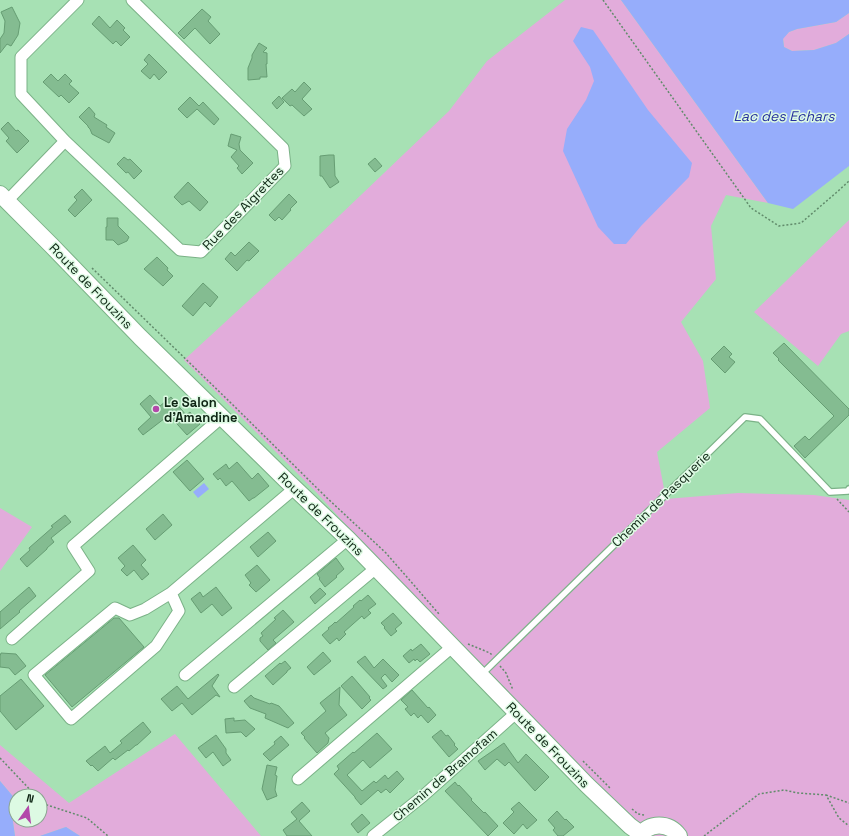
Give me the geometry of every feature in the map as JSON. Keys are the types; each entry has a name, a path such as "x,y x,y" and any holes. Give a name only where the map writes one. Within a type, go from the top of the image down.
{"main road":[{"name":"Route de Frouzins","path":"3,197 140,337 348,539 516,713 630,826 640,835 647,829 655,826 663,826 670,828 679,836"}],"street":[{"name":"Rue des Aigrettes","path":"78,0 21,57 21,94 65,141 180,250 201,252 285,166 284,148 132,0"},
{"path":"3,197 65,141"},
{"path":"12,639 89,571 73,546 222,417"},
{"path":"171,593 179,611 156,646 71,719 34,675 115,608 130,616 145,610 171,593 295,488"},
{"path":"185,675 348,539"},
{"path":"234,687 376,568"},
{"path":"298,779 452,647"},
{"name":"Chemin de Bramofam","path":"373,836 423,796 516,713"}],"lane":[{"name":"Chemin de Pasquerie","path":"480,675 746,416 760,419 830,492"},
{"path":"830,492 848,491 849,489"}],"path":[{"path":"603,0 751,208 779,226 802,223 849,181"},
{"path":"830,492 849,512"},
{"path":"0,758 28,788"},
{"path":"704,836 759,794 784,790 798,793 826,795 849,803"},
{"path":"826,795 839,818 849,826"},
{"path":"48,805 87,818 108,836"}],"shaded area":[{"path":"565,0 621,0 768,203 726,195 711,226 716,279 681,322 703,361 710,408 657,452 666,499 738,493 814,495 849,500 849,836 648,836 466,657 317,493 184,360 296,257 449,111 487,61"},
{"path":"849,13 849,34 836,43 814,50 792,51 784,47 783,38 789,32 797,29 836,22"},
{"path":"849,220 849,331 841,334 818,366 754,312"},
{"path":"0,508 32,527 0,571"},
{"path":"175,734 261,836 80,836 66,827 40,836 15,836 14,828 48,828 48,788 8,788 8,790 0,781 0,745 69,803"}],"water":[{"name":"Lac des Echars","path":"621,0 849,0 849,13 836,22 797,29 789,32 783,39 784,47 792,51 814,50 836,43 849,34 849,166 793,209 768,203"},
{"path":"581,27 593,30 648,110 692,163 689,177 641,226 626,244 614,244 598,227 563,151 567,129 586,100 594,81 590,67 573,41"},
{"path":"204,483 209,489 198,498 193,492"},
{"path":"0,781 8,790 8,828 14,828 15,836 0,836"},
{"path":"66,827 80,836 40,836"}],"building":[{"path":"12,7 20,23 18,35 11,46 7,44 0,53 0,39 4,33 5,21 1,12"},
{"path":"202,9 211,17 208,21 220,34 210,44 195,28 184,39 178,33"},
{"path":"99,16 110,28 117,20 125,28 123,30 130,37 121,46 116,41 113,44 92,24"},
{"path":"259,43 267,48 263,52 267,53 267,77 248,80 248,68 252,55"},
{"path":"149,54 167,72 159,80 154,74 150,79 141,71 148,64 144,60"},
{"path":"51,74 58,81 65,74 72,81 69,84 79,93 69,103 61,95 59,97 43,82"},
{"path":"304,82 311,89 302,99 312,109 304,116 282,98 292,89 295,92"},
{"path":"279,96 284,102 277,109 272,103"},
{"path":"190,97 199,106 203,102 219,119 214,125 197,109 187,118 178,109"},
{"path":"89,107 95,114 94,117 107,125 106,127 115,133 109,143 92,134 88,126 79,117"},
{"path":"8,122 16,131 18,130 29,141 17,153 6,141 9,138 1,129"},
{"path":"231,134 241,137 239,144 240,150 253,163 242,174 237,168 239,166 231,157 237,150 228,146"},
{"path":"334,155 335,176 339,182 330,188 322,176 320,176 320,156"},
{"path":"124,157 128,160 130,159 142,171 134,179 128,172 126,173 117,164"},
{"path":"375,158 382,166 375,172 368,164"},
{"path":"188,182 208,202 200,211 189,201 182,205 174,197"},
{"path":"82,189 92,200 75,217 68,210 77,200 74,197"},
{"path":"289,194 297,202 282,220 279,217 275,221 269,215"},
{"path":"107,218 118,218 118,226 129,237 127,241 118,245 113,240 106,240"},
{"path":"249,242 259,251 249,261 247,260 237,271 225,259 231,252 235,256"},
{"path":"157,257 168,268 167,270 173,276 163,286 144,269"},
{"path":"203,283 218,297 210,307 205,302 193,316 182,306"},
{"path":"784,343 849,409 849,415 805,458 794,446 805,436 809,440 834,416 778,360 779,359 773,353"},
{"path":"724,346 732,354 729,357 735,362 725,373 711,359"},
{"path":"150,395 160,406 171,397 186,415 190,412 200,424 187,435 169,415 143,435 138,429 151,417 140,404"},
{"path":"187,460 204,479 190,491 173,472"},
{"path":"237,462 252,479 258,473 269,486 249,501 232,481 226,486 220,478 218,480 213,474 226,464 229,469"},
{"path":"163,514 172,525 155,540 146,529"},
{"path":"65,515 71,522 51,538 54,542 27,567 20,559 30,550 29,548 53,527 51,526"},
{"path":"268,532 276,541 258,557 250,547"},
{"path":"133,545 146,560 141,565 149,574 142,580 134,570 127,576 121,570 125,566 118,558"},
{"path":"336,558 344,569 325,587 317,574"},
{"path":"257,565 270,580 256,592 249,585 251,583 245,575"},
{"path":"29,587 36,596 0,629 0,612"},
{"path":"216,587 232,608 222,616 212,604 201,613 191,599 200,592 203,597"},
{"path":"320,588 326,594 315,604 310,597"},
{"path":"368,595 376,604 368,610 371,613 364,619 362,616 344,632 346,634 339,641 337,638 330,644 322,635 329,629 328,628 354,607 353,606"},
{"path":"283,610 294,622 273,640 276,643 268,650 260,641 260,638 263,636 261,633"},
{"path":"393,613 402,623 395,629 397,631 391,636 381,623"},
{"path":"114,618 119,618 144,647 72,707 45,675"},
{"path":"421,644 430,654 420,662 417,659 415,661 414,659 409,663 403,656 411,649 412,651"},
{"path":"323,652 331,661 314,675 307,667"},
{"path":"1,653 16,654 26,666 15,675 9,668 0,667"},
{"path":"365,656 374,668 383,659 399,675 392,682 385,674 381,678 387,686 383,689 357,662"},
{"path":"285,661 291,668 273,685 265,676 280,663 281,664"},
{"path":"218,674 219,675 212,686 220,697 216,695 192,715 182,703 172,711 161,699 177,686 188,699"},
{"path":"352,676 371,700 362,709 341,686"},
{"path":"21,679 44,706 16,730 0,711 0,696"},
{"path":"340,687 339,705 347,715 325,733 329,738 328,743 317,753 301,733 326,711 320,703"},
{"path":"412,690 436,715 428,723 421,715 418,718 414,713 411,716 405,709 408,707 401,700"},
{"path":"251,695 254,698 279,706 294,723 288,728 265,718 266,714 250,708 244,701"},
{"path":"234,718 234,721 245,720 255,729 246,737 241,732 226,733 225,719"},
{"path":"143,722 151,732 129,751 128,750 115,760 113,758 98,771 86,761 105,746 110,753 122,743 120,741"},
{"path":"441,730 446,736 448,735 458,749 449,757 432,737"},
{"path":"377,733 392,749 370,768 363,760 347,775 362,791 374,781 376,783 385,775 388,779 397,771 404,779 390,793 386,789 381,793 378,790 361,805 334,774 339,769 337,766"},
{"path":"216,735 226,749 226,753 231,760 223,766 213,752 206,758 198,748"},
{"path":"281,736 289,745 270,761 263,754 275,744 274,742"},
{"path":"504,743 518,763 526,754 549,777 535,791 509,762 505,766 497,759 485,770 478,761"},
{"path":"267,765 277,767 275,775 277,776 275,790 277,796 267,800 262,789"},
{"path":"455,782 498,826 488,836 445,791"},
{"path":"302,802 310,811 299,821 312,836 287,836 283,830 297,819 291,812"},
{"path":"519,802 537,820 527,829 523,824 514,834 503,823 514,812 511,809"},
{"path":"557,811 574,827 563,836 558,836 553,830 555,828 548,820"},
{"path":"362,814 370,823 358,833 351,824"}],"place":[{"name":"Le Salon d'Amandine","path":"156,409"}]}
